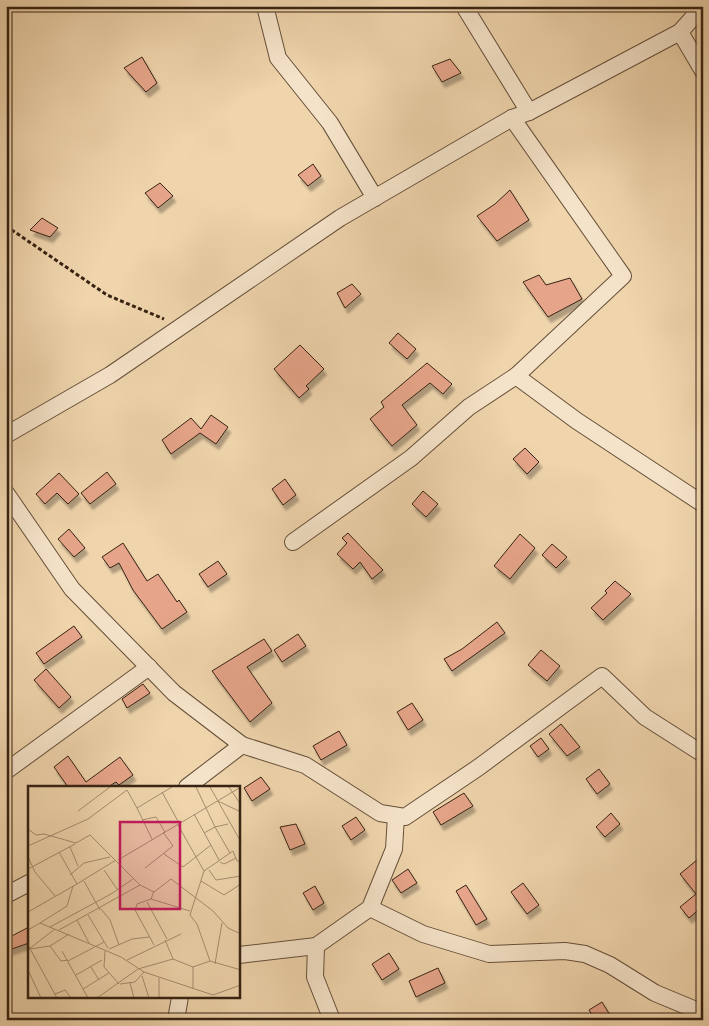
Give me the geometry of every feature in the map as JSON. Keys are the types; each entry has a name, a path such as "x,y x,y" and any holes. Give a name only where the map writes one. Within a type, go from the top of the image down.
{"street":[{"path":"265,6 278,58 330,123 375,198"},
{"path":"464,6 529,112"},
{"path":"6,435 110,374 340,218 512,118 529,112 680,32 698,9"},
{"path":"680,32 703,71"},
{"path":"292,542 411,458 469,407 516,376 623,276 512,118"},
{"path":"516,376 577,421 703,504"},
{"path":"6,493 72,589 174,692 242,745 305,765 380,813 405,817 602,676 645,717 703,754"},
{"path":"6,771 149,667"},
{"path":"188,786 242,745"},
{"path":"240,955 316,946 370,908 394,848 396,816"},
{"path":"6,895 28,884"},
{"path":"370,908 423,934 490,954 565,951 585,954 610,965 655,993 703,1012"},
{"path":"316,946 315,977 332,1020"},
{"path":"176,1020 180,998"}],"path":[{"path":"6,226 106,296 183,326"}],"building":[{"path":"142,57 157,83 146,92 124,68"},
{"path":"450,59 461,73 442,82 432,66"},
{"path":"313,164 321,176 308,186 298,175"},
{"path":"160,183 173,196 158,208 145,193"},
{"path":"510,190 529,220 497,241 477,216 495,204"},
{"path":"42,218 58,228 50,237 30,230"},
{"path":"539,275 546,285 570,278 582,299 548,317 523,282"},
{"path":"352,284 361,294 345,308 337,293"},
{"path":"398,333 416,349 407,359 389,343"},
{"path":"300,345 324,369 306,386 309,389 299,398 274,369"},
{"path":"427,363 452,384 443,394 430,383 402,405 417,425 392,446 370,419 384,407 381,402"},
{"path":"211,415 228,427 216,444 200,433 171,454 162,440 191,418 201,429"},
{"path":"525,448 539,462 527,474 513,459"},
{"path":"107,472 116,484 90,504 81,493"},
{"path":"59,473 79,494 68,504 57,493 45,504 36,494"},
{"path":"285,479 296,495 283,505 272,489"},
{"path":"423,491 438,504 426,517 412,504"},
{"path":"69,529 85,548 74,557 58,539"},
{"path":"348,533 383,570 372,579 360,562 353,569 337,554 347,543 342,538"},
{"path":"520,534 535,548 510,579 494,566"},
{"path":"123,543 147,581 158,574 177,602 179,600 187,612 162,629 133,590 119,563 110,568 102,557"},
{"path":"552,544 567,557 556,568 542,555"},
{"path":"218,561 227,574 208,587 199,574"},
{"path":"615,581 631,594 603,620 591,608 607,593 605,591"},
{"path":"497,622 505,633 452,671 444,659 462,649"},
{"path":"74,626 82,637 44,664 36,653"},
{"path":"298,634 306,646 282,662 274,650"},
{"path":"264,639 272,651 247,667 272,703 250,722 212,671"},
{"path":"541,650 560,666 547,681 528,665"},
{"path":"46,669 71,697 59,708 34,680"},
{"path":"143,684 150,693 127,708 122,699"},
{"path":"412,703 423,720 408,730 397,712"},
{"path":"561,724 580,747 567,756 549,734"},
{"path":"339,731 347,745 321,760 313,746"},
{"path":"541,738 549,749 538,757 530,746"},
{"path":"68,756 86,782 120,757 133,775 119,785 116,782 110,786 67,786 54,767"},
{"path":"599,769 610,784 597,794 586,779"},
{"path":"261,777 270,789 252,801 244,788"},
{"path":"464,793 473,806 441,825 433,812"},
{"path":"611,813 620,824 605,837 596,827"},
{"path":"356,817 365,830 351,840 342,826"},
{"path":"296,824 305,844 290,850 280,827"},
{"path":"703,855 703,906 689,918 680,907 696,894 680,874"},
{"path":"408,869 417,883 401,893 392,880"},
{"path":"523,883 539,905 527,914 511,892"},
{"path":"466,885 487,919 476,925 456,891"},
{"path":"315,886 324,903 313,910 303,893"},
{"path":"28,928 28,943 6,951 6,939"},
{"path":"389,953 399,969 382,980 372,964"},
{"path":"438,968 445,983 416,997 409,981"},
{"path":"602,1002 613,1020 595,1020 589,1010"}]}
